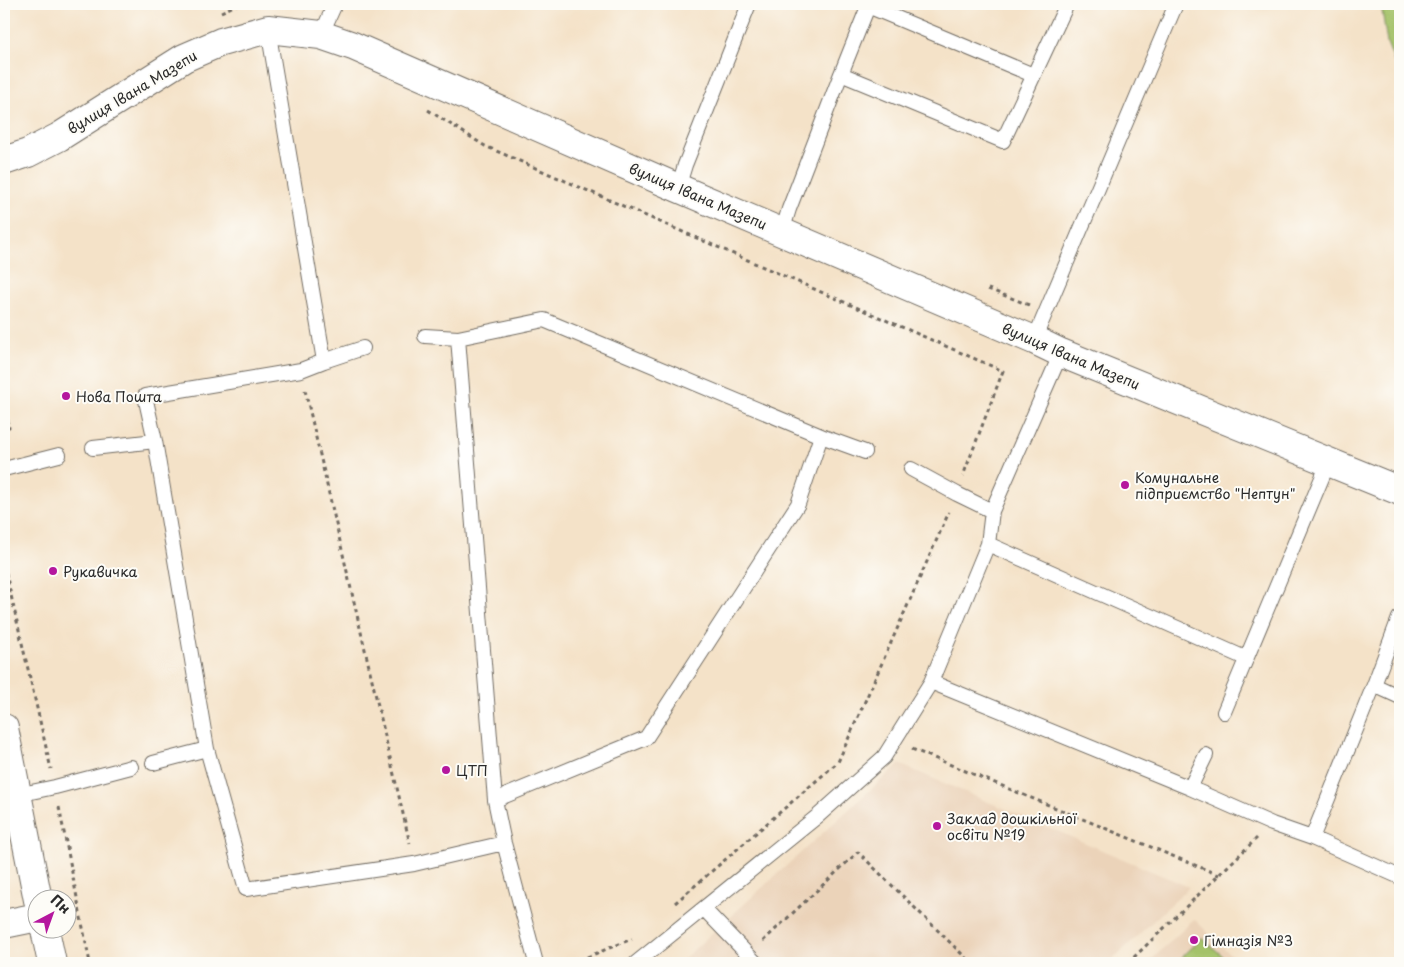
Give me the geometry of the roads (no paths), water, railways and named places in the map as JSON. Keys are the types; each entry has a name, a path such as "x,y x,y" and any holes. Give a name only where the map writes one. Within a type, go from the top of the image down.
{"street":[{"name":"вулиця Івана Мазепи","path":"4,161 28,153 59,137 184,58 221,42 268,30 321,35 353,46 1061,353 1400,492"},
{"path":"4,728 36,890"},
{"path":"4,924 28,919"},
{"path":"46,940 52,963"}],"lane":[{"path":"321,35 335,4"},
{"path":"678,188 685,165 749,4"},
{"path":"842,74 1003,141 1066,4"},
{"path":"1034,340 1176,4"},
{"path":"782,232 789,209 868,5 1033,75"},
{"path":"268,30 324,360"},
{"path":"426,336 458,338 544,320 821,436 865,452"},
{"path":"458,338 495,800 504,843 536,963"},
{"path":"363,348 324,360 301,370 145,396 155,441 207,748 246,889 414,864 504,843"},
{"path":"636,963 819,815 884,757 931,682 988,544 992,511 1061,353"},
{"path":"495,800 646,738 798,504 821,436"},
{"path":"93,448 155,441"},
{"path":"4,469 59,456"},
{"path":"1224,712 1245,658 1329,462"},
{"path":"911,469 992,511"},
{"path":"988,544 1245,658"},
{"path":"1312,838 1399,618"},
{"path":"931,682 1190,788 1272,824 1312,838 1400,877"},
{"path":"1374,685 1400,697"},
{"path":"152,763 207,748"},
{"path":"1190,788 1206,755"},
{"path":"17,795 131,767"},
{"path":"704,909 752,959"}],"place":[{"name":"Нова Пошта","path":"66,396"},
{"name":"Комунальне підприємство \"Нептун\"","path":"1125,485"},
{"name":"Рукавичка","path":"53,571"},
{"name":"ЦТП","path":"446,770"},
{"name":"Заклад дошкільної освіти №19","path":"937,826"},
{"name":"Гімназія №3","path":"1194,940"}]}
